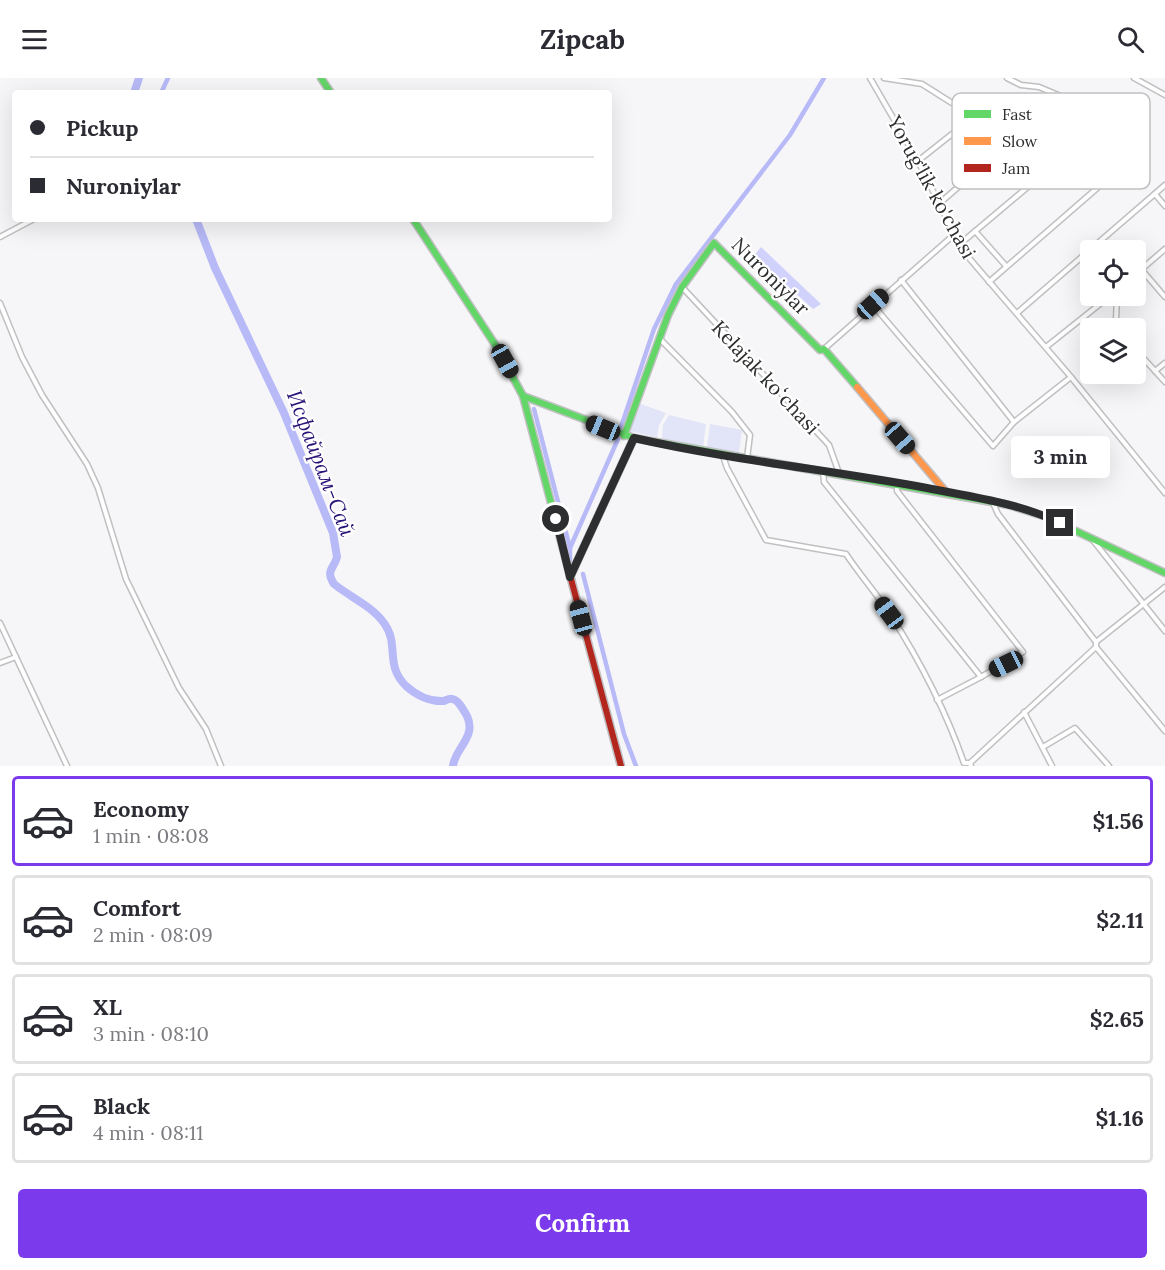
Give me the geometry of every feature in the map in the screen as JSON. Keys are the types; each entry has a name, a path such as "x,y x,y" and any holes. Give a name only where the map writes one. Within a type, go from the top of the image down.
{"main road":[{"path":"415,222 496,346 523,396 621,766"},
{"name":"Nuroniylar","path":"624,436 658,337 682,287 714,243 820,350 824,349 946,492"},
{"path":"523,396 624,436 992,501 1044,516 1165,573"},
{"path":"570,577 634,438"}],"street":[{"name":"Yorug'lik ko'chasi","path":"872,78 941,202 960,244 1165,493"},
{"path":"884,78 922,84 952,103"},
{"path":"1007,78 1021,85 1040,87 1054,93"},
{"path":"1134,78 1165,95"},
{"path":"918,161 952,134"},
{"path":"1017,312 1165,185"},
{"path":"941,202 956,189"},
{"path":"960,244 1025,189"},
{"path":"989,282 1096,189"},
{"path":"1155,194 1165,206"},
{"path":"0,237 28,222"},
{"path":"975,231 1006,266"},
{"path":"824,349 956,233"},
{"path":"1146,265 1165,249"},
{"path":"1146,275 1165,297"},
{"path":"901,280 1014,422"},
{"name":"Kelajak koʻchasi","path":"682,287 829,445 839,473"},
{"path":"0,303 37,386 87,464 98,488 126,579 179,688 206,729 221,766"},
{"path":"873,304 993,446 1014,422 1071,376"},
{"path":"1046,347 1097,306"},
{"path":"658,337 732,412 750,435 747,458"},
{"path":"1146,361 1165,382"},
{"path":"1155,371 1165,363"},
{"path":"723,455 727,468 766,540 846,554 889,613 930,682 964,763 970,764 1096,644 1165,587"},
{"path":"823,470 824,483 981,677"},
{"path":"897,483 897,491 1023,652 937,700"},
{"path":"992,501 998,514 1165,731"},
{"path":"1092,539 1165,632"},
{"path":"0,623 67,766"},
{"path":"0,663 16,657"},
{"path":"1024,712 1052,766"},
{"path":"1043,747 1075,728 1109,766"}],"shaded area":[{"path":"761,247 821,304 813,309 754,256"},
{"path":"638,403 666,413 659,425 657,437 629,431"},
{"path":"669,415 706,424 703,448 662,439 663,425"},
{"path":"710,424 742,430 739,452 707,448"}],"waterway":[{"name":"Исфайрам-Сай","path":"135,90 139,78"},
{"path":"162,90 168,78"},
{"path":"621,427 654,329 676,284 790,135 824,78"},
{"name":"Исфайрам-Сай","path":"197,222 215,268 284,413 333,533 337,557 330,572 331,579 334,584 367,607 384,623 389,631 396,670 406,686 428,699 454,700 467,716 469,730 453,766"},
{"path":"534,409 570,548 570,561"},
{"path":"570,548 618,439"},
{"path":"583,574 624,734 636,766"}],"traffic: fast":[{"path":"321,78 329,90"},
{"path":"415,222 496,346 523,396 571,579"},
{"path":"624,436 668,315 682,287 714,243 820,350 824,349 857,387"},
{"path":"523,396 634,438 1009,505 1044,516 1165,573"}],"traffic: slow":[{"path":"857,387 946,492"},
{"path":"570,577 634,438"}],"traffic: jam":[{"path":"571,579 621,766"}],"route":[{"path":"556,519 570,577 634,438 679,448 946,492 1009,505 1060,523"}]}
